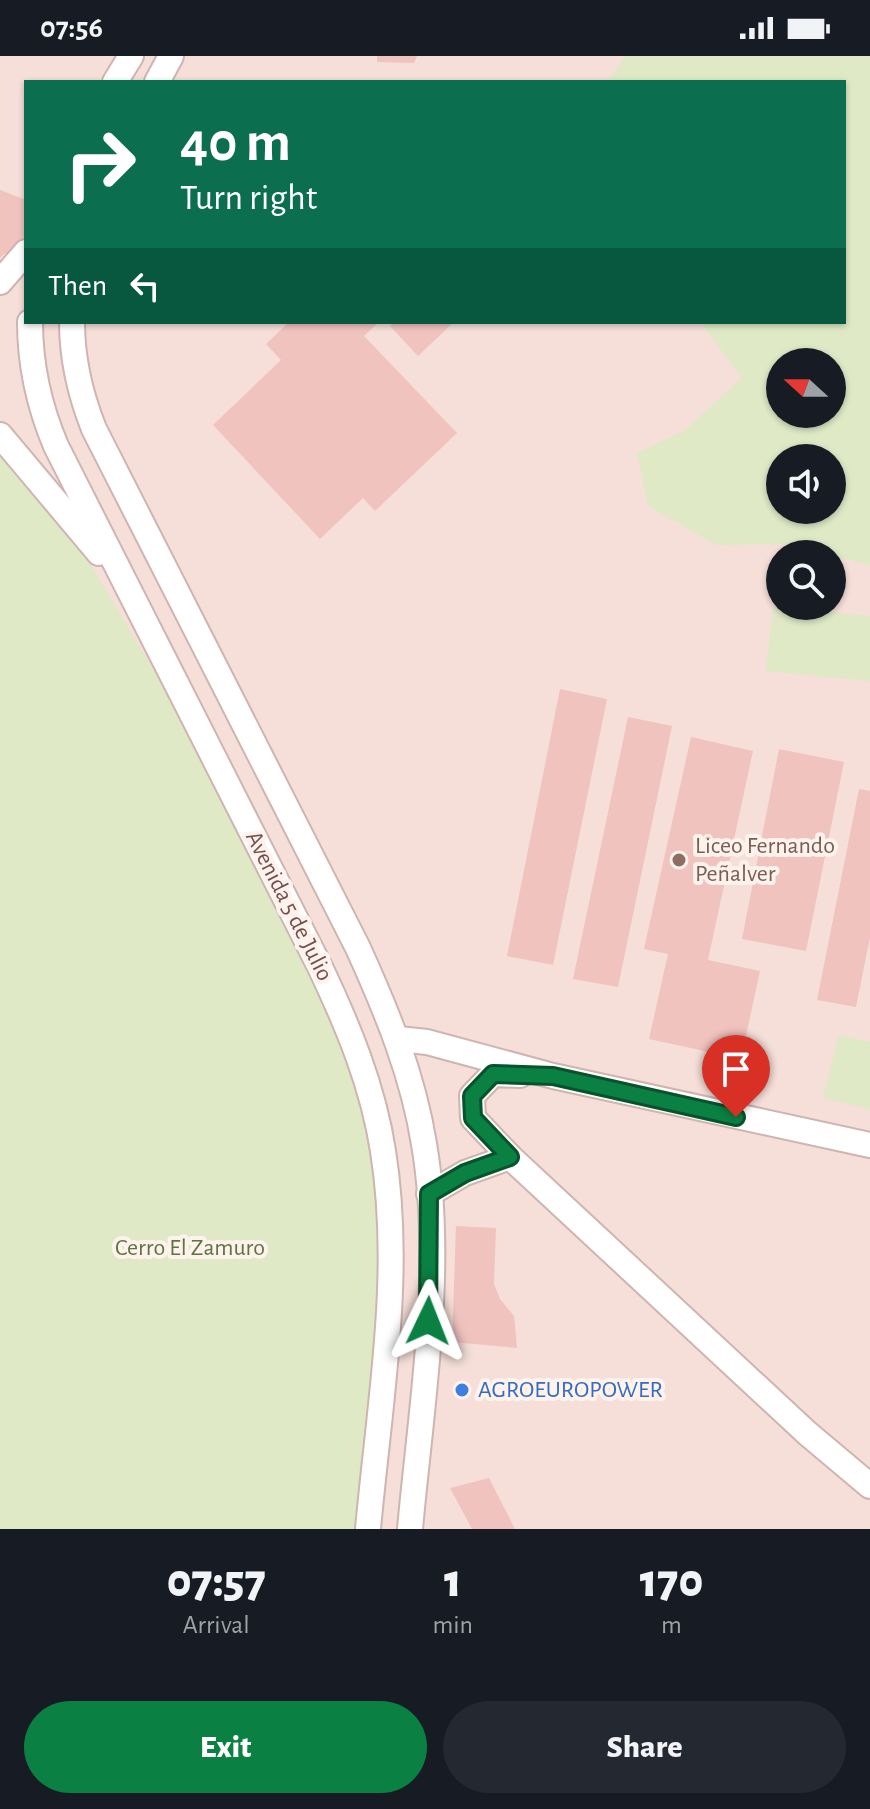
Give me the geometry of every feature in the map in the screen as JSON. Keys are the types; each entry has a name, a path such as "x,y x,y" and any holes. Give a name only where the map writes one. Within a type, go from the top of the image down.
{"street":[{"path":"116,80 131,56"},
{"path":"158,80 171,56"},
{"path":"0,282 24,254"},
{"name":"Avenida 5 de Julio","path":"30,324 32,360 45,419 125,584 320,967 345,1020 368,1083 383,1153 389,1238 386,1329 368,1529"},
{"name":"Avenida 5 de Julio","path":"72,324 73,355 94,429 358,948 398,1039 425,1146 429,1194 430,1299 410,1529"},
{"path":"0,435 125,584"},
{"path":"398,1039 427,1042 553,1076 870,1145"},
{"path":"553,1076 493,1074 472,1096 473,1118 510,1157 807,1433 870,1486"},
{"path":"429,1194 465,1173 510,1157"}],"shaded area":[{"path":"0,56 870,56 870,1529 0,1529"}],"green space":[{"path":"625,56 870,56 870,565 846,559 846,540 766,540 766,544 716,545 648,506 637,453 685,430 742,378 702,324 846,324 846,80 608,80"},
{"name":"Cerro El Zamuro","path":"0,441 47,491 279,881 354,1059 378,1171 382,1276 360,1529 0,1529"},
{"path":"846,614 870,616 870,681 766,671 772,620 846,620"},
{"path":"839,1035 870,1042 870,1109 823,1098"}],"building":[{"path":"377,56 417,56 414,63 377,62"},
{"path":"0,190 24,199 24,236 20,253 4,254 0,258"},
{"path":"287,324 377,324 364,336 457,433 375,511 363,498 320,539 213,425 281,360 266,344"},
{"path":"392,324 452,324 418,356 390,326"},
{"path":"560,689 607,699 553,965 507,956"},
{"path":"628,717 672,726 618,987 573,979"},
{"path":"691,737 753,751 708,960 760,971 741,1059 649,1039 668,954 644,949"},
{"path":"779,749 844,762 806,951 742,939"},
{"path":"859,789 870,791 870,937 856,1007 817,1000"},
{"path":"456,1226 496,1228 494,1284 500,1299 514,1316 517,1348 452,1342"},
{"path":"489,1478 515,1529 472,1529 450,1488"}],"place":[{"name":"Liceo Fernando Peñalver","path":"679,860"},
{"name":"AGROEUROPOWER","path":"462,1390"}],"route":[{"path":"428,1321 429,1194 465,1173 510,1157 473,1118 472,1096 482,1082 493,1074 553,1076 736,1117"}]}
